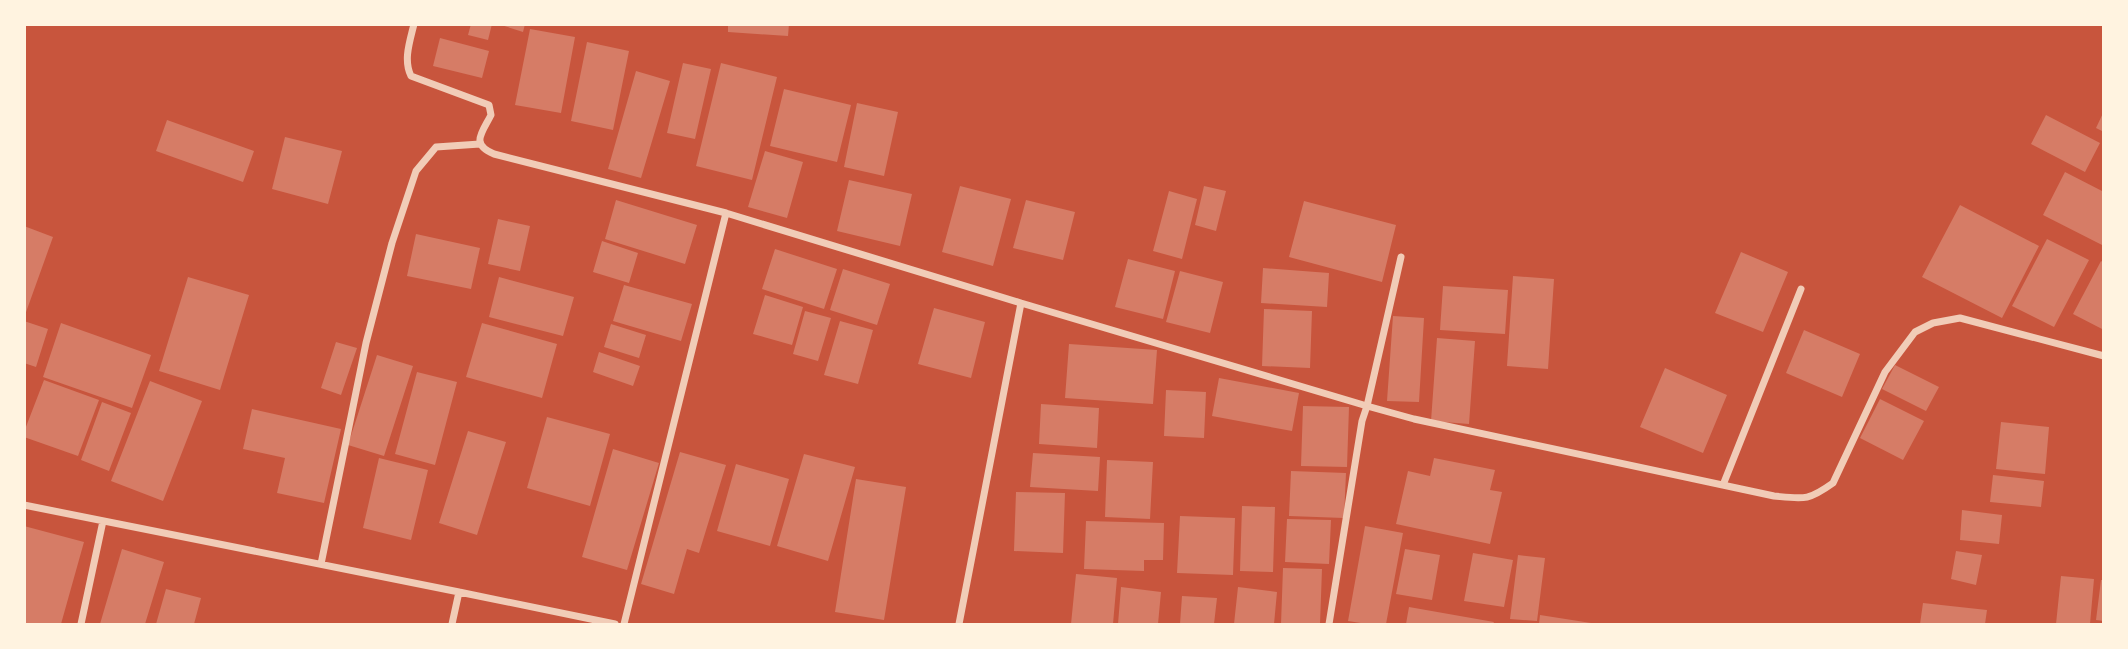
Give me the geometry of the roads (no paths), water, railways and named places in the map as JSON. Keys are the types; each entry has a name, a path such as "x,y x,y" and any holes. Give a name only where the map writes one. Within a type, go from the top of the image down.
{"street":[{"path":"414,24 408,47 407,68 411,76 489,106 491,115 480,137 480,144 484,150 494,154 726,213 1426,422 1774,496 1805,499 1818,494 1833,483 1885,372 1915,331 1933,323 1960,318 2104,356"},
{"path":"321,564 366,343 392,243 416,171 436,147 480,144"},
{"path":"624,625 726,213"},
{"path":"1329,625 1362,421 1401,257"},
{"path":"1723,485 1801,289"},
{"path":"958,625 1021,303"},
{"path":"24,505 615,625"},
{"path":"81,625 103,521"},
{"path":"452,625 460,592"}]}
